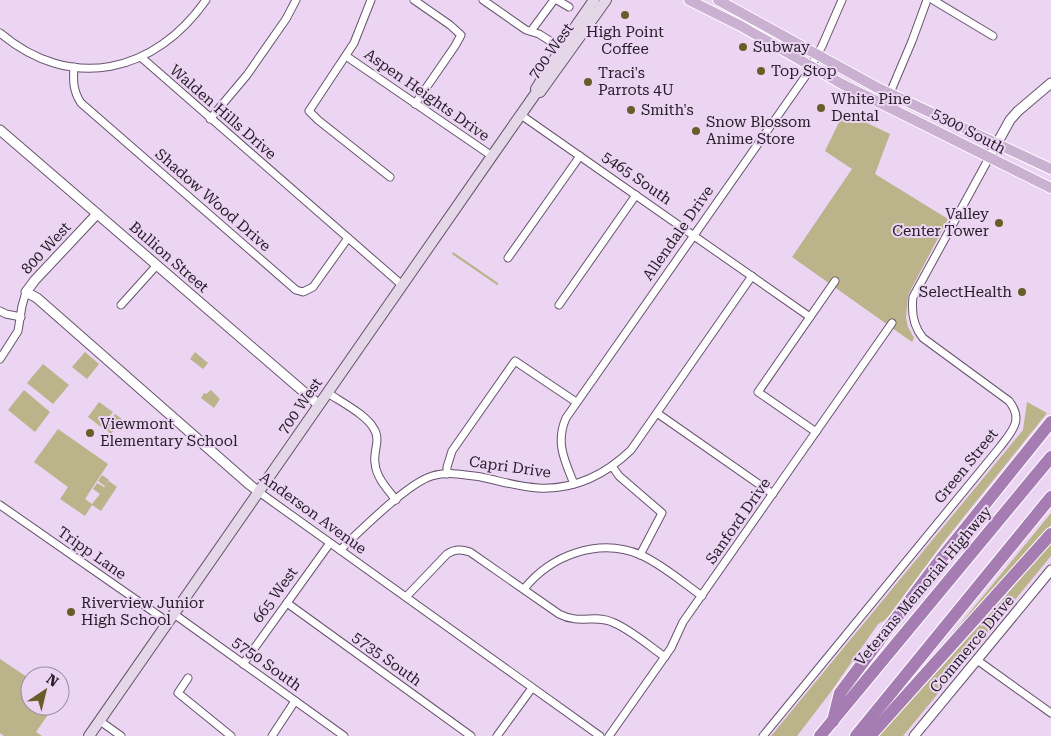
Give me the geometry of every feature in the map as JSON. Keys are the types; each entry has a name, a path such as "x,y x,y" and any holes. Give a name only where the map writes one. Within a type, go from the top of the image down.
{"highway":[{"path":"832,721 840,693 940,560 1051,422"},
{"name":"Veterans Memorial Highway","path":"820,736 1051,457"},
{"path":"856,736 1051,496"},
{"path":"870,736 1051,534"}],"main road":[{"name":"700 West","path":"536,93 536,88 594,0"},
{"name":"700 West","path":"89,736 521,114 536,93 540,92 555,73 606,0"},
{"name":"5300 South","path":"689,0 741,26 855,90 1051,188"},
{"name":"5300 South","path":"718,0 817,56 890,93 1051,169"}],"street":[{"path":"0,33 13,44 31,54 63,66 103,68 142,58 162,45 182,29 206,0"},
{"path":"210,118 247,75 286,19 296,0"},
{"path":"371,0 358,35 309,110 318,120 390,177"},
{"path":"414,0 461,35 456,46 416,104"},
{"path":"483,0 526,30 532,31 562,48"},
{"path":"532,31 555,0 570,7"},
{"name":"Allendale Drive","path":"574,484 564,457 560,436 566,418 811,66 842,0"},
{"path":"890,93 927,0"},
{"path":"933,0 993,36"},
{"name":"Aspen Heights Drive","path":"346,56 492,156"},
{"name":"Walden Hills Drive","path":"142,58 402,285"},
{"name":"Shadow Wood Drive","path":"74,68 74,87 77,97 82,103 296,290 304,292 313,287 348,238"},
{"path":"989,158 1010,120 1051,83"},
{"name":"5465 South","path":"521,114 810,317"},
{"name":"Bullion Street","path":"0,130 319,405"},
{"path":"508,258 580,156"},
{"name":"Green Street","path":"763,736 1000,447 1016,424 1016,414 1009,401 923,338 918,332 912,314 913,296 989,158"},
{"path":"559,305 636,195"},
{"name":"800 West","path":"0,359 18,331 26,292 97,214"},
{"path":"121,305 157,265"},
{"name":"Capri Drive","path":"340,550 396,500 420,482 433,476 448,474 468,475 537,488 556,488 593,478 612,466 630,450 752,276"},
{"path":"816,432 758,392 835,281"},
{"name":"Anderson Avenue","path":"26,292 37,298 259,492 600,736"},
{"path":"0,311 21,317"},
{"name":"Sanford Drive","path":"609,736 665,656 683,622 892,323"},
{"path":"448,474 447,467 452,451 515,361 576,402"},
{"path":"328,392 366,419 374,429 378,440 374,455 376,472 396,500"},
{"path":"657,413 773,494"},
{"path":"612,466 619,476 662,513 640,555"},
{"name":"Tripp Lane","path":"0,505 171,618"},
{"name":"665 West","path":"243,664 330,543"},
{"path":"524,590 546,568 577,552 592,549 610,549 640,555 659,565 702,596"},
{"path":"406,597 447,554 455,550 462,550 470,552 568,618 612,621 665,656"},
{"name":"Commerce Drive","path":"914,736 1051,570"},
{"name":"5735 South","path":"287,603 471,736"},
{"name":"5750 South","path":"171,618 243,664 344,736"},
{"path":"977,660 1051,713"},
{"path":"188,678 178,693 231,736"},
{"path":"497,736 532,688"},
{"path":"272,736 295,701"},
{"path":"100,721 121,736"}],"shaded area":[{"path":"844,112 890,134 875,174 948,219 908,295 906,318 914,338 912,342 792,257 852,169 825,151"},
{"path":"453,252 498,283 498,285 452,254"},
{"path":"85,352 99,364 87,379 72,367"},
{"path":"195,352 208,363 203,369 190,359"},
{"path":"43,364 69,385 53,404 27,383"},
{"path":"24,390 50,412 35,432 8,410"},
{"path":"211,390 220,399 214,408 201,398 204,393 206,394"},
{"path":"99,402 113,412 101,427 88,417"},
{"path":"1027,402 1047,413 942,544 890,614 878,624 830,693 797,736 771,736 1023,430"},
{"path":"115,414 122,419 111,434 104,428"},
{"path":"58,429 108,464 85,499 92,504 100,494 93,489 97,483 104,487 103,489 105,486 98,481 102,475 109,480 106,484 109,481 117,487 101,511 92,505 85,516 60,499 68,487 34,462"},
{"path":"1051,513 1051,525 941,652 939,650"},
{"path":"1051,543 1051,556 903,736 879,736 995,608"},
{"path":"0,659 20,672 20,716 47,716 36,732 42,736 4,736 0,733"}],"place":[{"name":"High Point Coffee","path":"625,15"},
{"name":"Subway","path":"743,47"},
{"name":"Top Stop","path":"761,71"},
{"name":"Traci's Parrots 4U","path":"588,82"},
{"name":"White Pine Dental","path":"821,108"},
{"name":"Smith's","path":"631,110"},
{"name":"Snow Blossom Anime Store","path":"696,131"},
{"name":"Valley Center Tower","path":"999,223"},
{"name":"SelectHealth","path":"1022,292"},
{"name":"Viewmont Elementary School","path":"90,433"},
{"name":"Riverview Junior High School","path":"71,612"}]}
